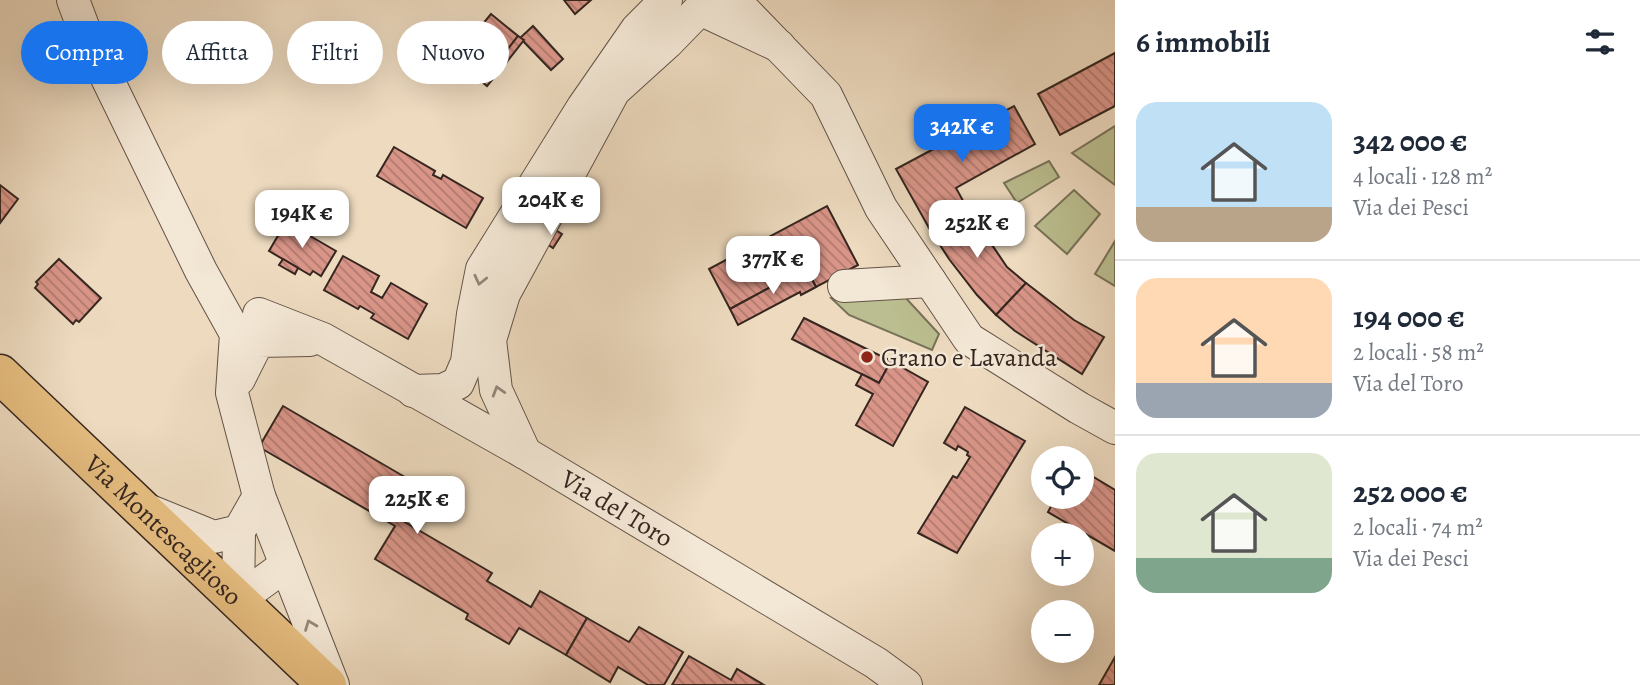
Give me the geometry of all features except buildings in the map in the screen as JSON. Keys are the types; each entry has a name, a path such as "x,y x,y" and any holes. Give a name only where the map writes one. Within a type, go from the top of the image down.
{"main road":[{"name":"Via Montescaglioso","path":"0,374 327,685"}],"street":[{"name":"Via del Toro","path":"73,0 87,37 201,271 252,325 323,339 525,453 876,663 906,685"},
{"path":"414,391 443,390 458,383 467,362 472,314 482,269 583,107 637,29 666,0 681,11 704,5 779,46"},
{"path":"734,0 826,96 881,208 969,339 1115,428"},
{"path":"525,453 496,390 490,340 504,294 614,91 704,5"},
{"path":"844,286 930,281"},
{"path":"252,325 232,393 259,496 333,685"},
{"path":"237,600 239,531 259,496"},
{"path":"141,508 214,537 239,531"},
{"path":"237,600 286,565"}],"green space":[{"path":"1115,126 1115,185 1072,153"},
{"path":"1049,161 1059,177 1017,203 1004,183"},
{"path":"1074,190 1100,214 1067,254 1035,226"},
{"path":"1115,241 1115,286 1095,274"},
{"path":"845,293 904,296 939,334 932,350 849,315 831,298"}],"place":[{"name":"Grano e Lavanda","path":"867,357"}]}
